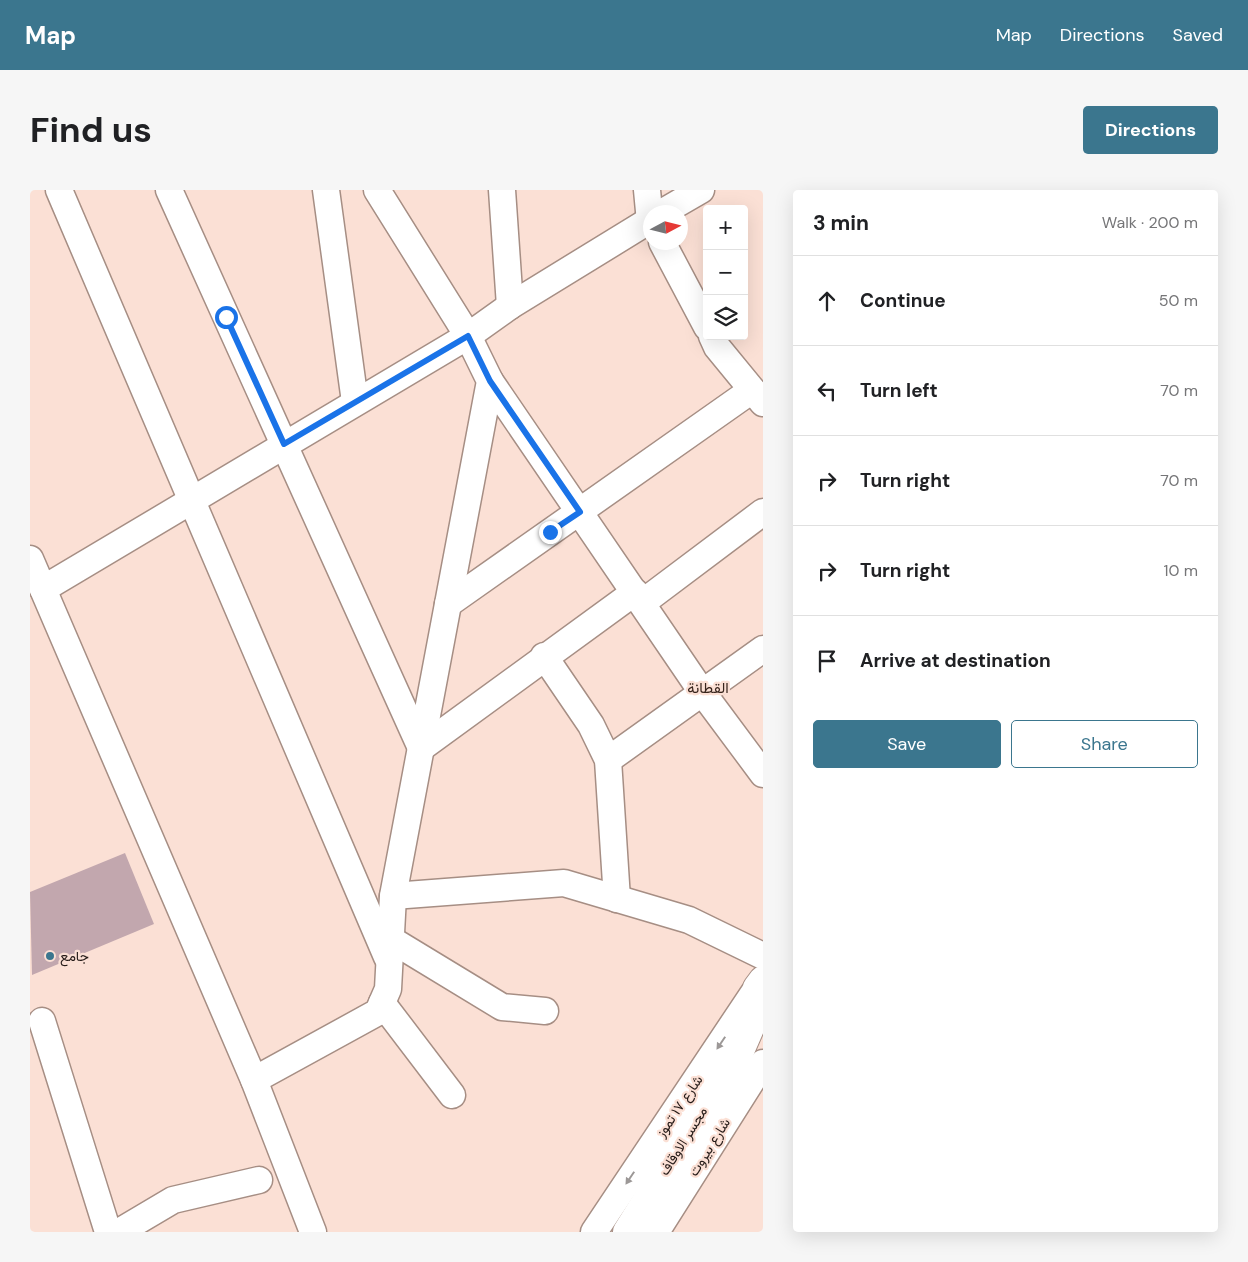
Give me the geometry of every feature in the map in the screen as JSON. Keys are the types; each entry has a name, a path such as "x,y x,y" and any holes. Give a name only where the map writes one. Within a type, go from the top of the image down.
{"main road":[{"name":"مجسر الاوقاف","path":"751,1057 753,1021 761,986"},
{"name":"مجسر الاوقاف","path":"627,1232 644,1204 751,1057 763,1032"}],"street":[{"path":"59,190 389,951 502,1007 545,1011"},
{"path":"169,190 421,748"},
{"path":"326,190 355,402"},
{"path":"377,190 468,336 490,381 702,692 763,774"},
{"path":"502,190 510,306"},
{"path":"647,190 648,205"},
{"path":"675,205 700,190"},
{"path":"43,589 468,336 510,306 643,225"},
{"path":"666,250 703,319"},
{"path":"448,604 580,512 758,396 714,340"},
{"path":"254,1080 378,1012 388,990 393,896 490,381"},
{"path":"421,748 544,656 638,598 763,512"},
{"path":"30,559 254,1080 313,1232"},
{"path":"608,760 763,649"},
{"path":"544,656 590,725 608,760 616,899"},
{"path":"393,896 564,883 689,920 763,956"},
{"name":"شارع ١٧ تموز","path":"594,1232 761,986"},
{"path":"382,1003 452,1095"},
{"path":"42,1021 108,1232"},
{"name":"شارع بيروت","path":"656,1232 753,1100 751,1057"},
{"path":"119,1232 173,1200 259,1180"}],"building":[{"path":"125,853 154,924 32,975 30,892"}],"place":[{"name":"جامع","path":"50,956"}],"district":[{"name":"القطانة","path":"708,688"}],"route":[{"path":"226,317 284,444 468,336 490,381 580,512 550,532"}]}
